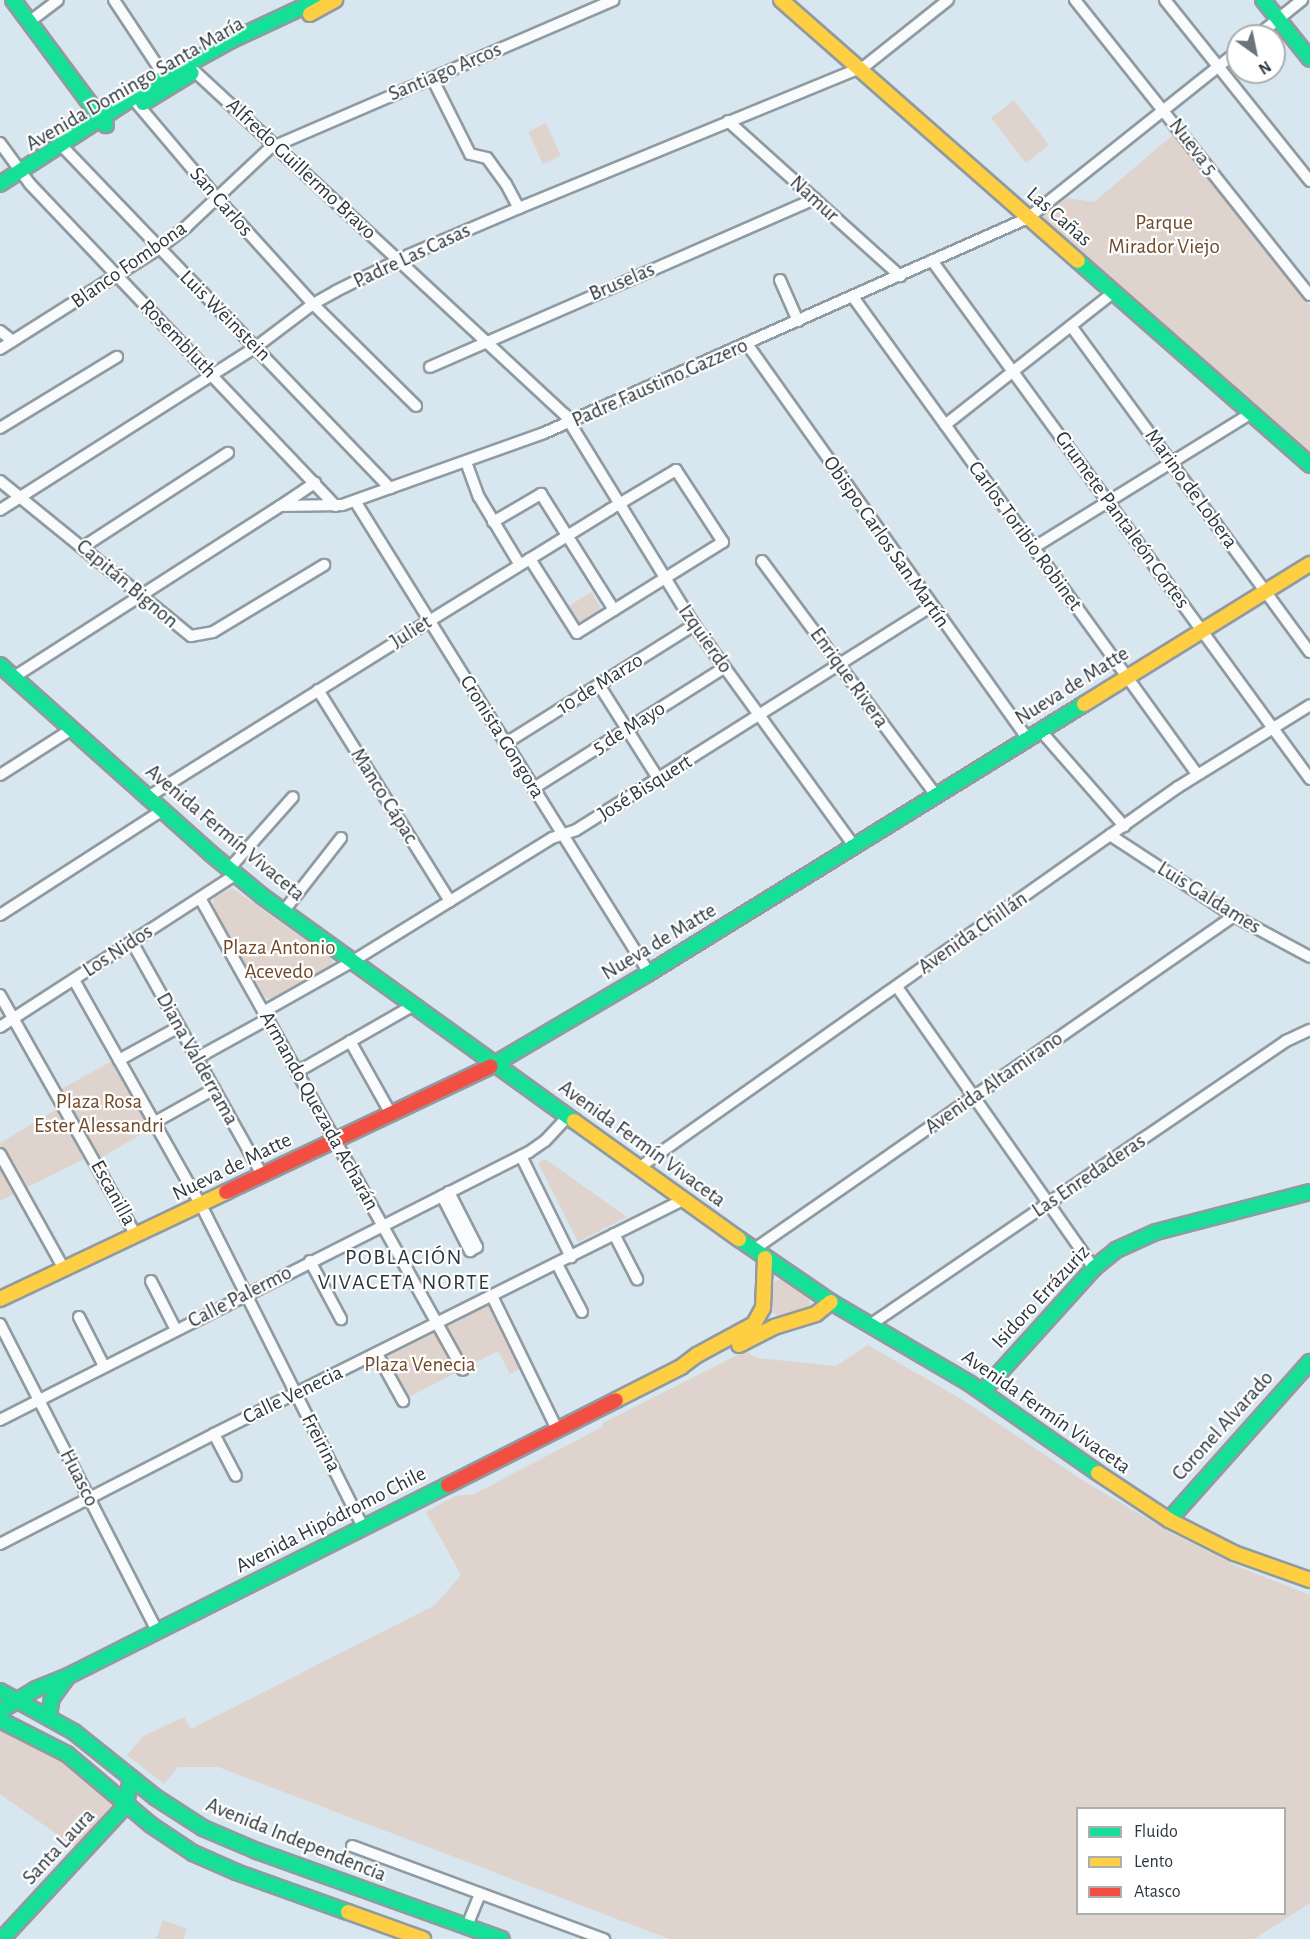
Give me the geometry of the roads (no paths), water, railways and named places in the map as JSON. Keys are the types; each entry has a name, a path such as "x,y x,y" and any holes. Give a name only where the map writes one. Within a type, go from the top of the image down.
{"street":[{"path":"13,0 104,122"},
{"path":"29,22 58,0"},
{"path":"114,0 165,77"},
{"name":"Avenida Domingo Santa María","path":"0,184 191,68 318,0"},
{"name":"Avenida Domingo Santa María","path":"136,102 165,77 191,68 335,0"},
{"name":"Santiago Arcos","path":"275,145 614,0"},
{"name":"Las Cañas","path":"781,0 1310,465"},
{"name":"Padre Las Casas","path":"0,510 256,347 313,304 400,260 519,208 865,66 948,0"},
{"name":"Nueva 5","path":"1075,0 1308,289"},
{"path":"1165,0 1310,181"},
{"path":"1263,0 1310,59"},
{"path":"1272,24 1302,0"},
{"name":"Padre Faustino Gazzero","path":"280,506 297,504 336,506 355,501 572,423 1028,218 1226,61"},
{"name":"Alfredo Guillermo Bravo","path":"191,68 400,260 572,423"},
{"path":"432,78 470,154 487,158 506,184 519,208"},
{"name":"San Carlos","path":"136,102 216,197 313,304 416,406"},
{"name":"Namur","path":"728,121 900,276"},
{"name":"Rosembluth","path":"0,143 21,172 336,506"},
{"name":"Blanco Fombona","path":"0,349 158,249 275,145"},
{"name":"Luis Weinstein","path":"62,147 390,488"},
{"name":"Bruselas","path":"430,367 815,199"},
{"name":"Grumete Pantaleón Cortes","path":"933,262 1310,778"},
{"path":"780,280 798,321"},
{"path":"945,425 1113,293"},
{"name":"Carlos Toribio Robinet","path":"852,297 1197,774"},
{"name":"Marino de Lobera","path":"1071,326 1310,652"},
{"path":"0,331 13,341"},
{"name":"Obispo Carlos San Martín","path":"747,344 1027,738"},
{"path":"0,428 117,357"},
{"path":"1034,548 1250,414"},
{"name":"Izquierdo","path":"572,423 618,504 694,625 854,846"},
{"path":"83,547 228,453"},
{"path":"466,462 479,497 520,565"},
{"name":"Juliet","path":"148,797 676,470 723,542 664,579"},
{"name":"Capitán Bignon","path":"0,481 191,636 203,636 324,565"},
{"path":"14,677 315,483"},
{"path":"494,522 541,494 614,610"},
{"name":"Cronista Gongora","path":"355,501 649,973"},
{"path":"530,559 577,633 664,579"},
{"name":"Enrique Rivera","path":"762,561 936,795"},
{"name":"Nueva de Matte","path":"0,1299 496,1064 649,973 1310,564"},
{"name":"José Bisquert","path":"197,1058 552,838 576,830 659,780 932,606"},
{"name":"10 de Marzo","path":"506,743 694,625"},
{"name":"Avenida Fermín Vivaceta","path":"0,665 232,872 283,912 753,1250 831,1302 983,1391 1169,1520 1241,1556 1310,1580"},
{"name":"5 de Mayo","path":"534,788 724,668"},
{"path":"599,685 659,780"},
{"name":"Manco Cápac","path":"318,690 450,901"},
{"name":"Avenida Chillán","path":"640,1167 1197,774 1310,705"},
{"path":"0,776 72,729"},
{"path":"1040,730 1124,826"},
{"name":"Los Nidos","path":"0,1027 200,898 232,872 293,796"},
{"path":"0,915 163,810"},
{"name":"Luis Galdames","path":"1110,835 1234,916 1310,957"},
{"path":"283,912 341,838"},
{"name":"Armando Quezada Acharán","path":"200,898 464,1370"},
{"name":"Avenida Altamirano","path":"753,1250 1234,916"},
{"name":"Diana Valderrama","path":"132,942 263,1176"},
{"name":"Freirina","path":"74,980 201,1205 363,1527"},
{"path":"897,987 1094,1268"},
{"name":"Escanilla","path":"0,994 136,1235"},
{"path":"297,1072 414,1005"},
{"path":"119,1060 180,1027"},
{"name":"Las Enredaderas","path":"870,1325 1286,1041 1310,1030"},
{"path":"350,1041 391,1114"},
{"path":"154,1122 214,1089"},
{"name":"Calle Palermo","path":"0,1420 521,1156 545,1141 568,1116"},
{"path":"0,1154 64,1269"},
{"path":"521,1156 571,1257"},
{"name":"Isidoro Errázuriz","path":"983,1391 1094,1268 1116,1250 1146,1235 1310,1192"},
{"path":"445,1194 461,1224"},
{"name":"Calle Venecia","path":"0,1544 214,1434 683,1200"},
{"path":"615,1234 637,1279"},
{"name":"Avenida Hipódromo Chile","path":"0,1711 50,1683 68,1676 681,1367 697,1355 754,1323 765,1301 765,1258"},
{"path":"310,1262 341,1319"},
{"path":"557,1264 582,1311"},
{"path":"152,1281 176,1330"},
{"path":"492,1296 557,1429"},
{"name":"Avenida Hipódromo Chile","path":"681,1367 700,1364 774,1327 816,1314 831,1302"},
{"path":"79,1317 104,1366"},
{"name":"Huasco","path":"0,1324 157,1631"},
{"path":"377,1354 403,1401"},
{"name":"Coronel Alvarado","path":"1169,1520 1310,1362"},
{"path":"214,1434 236,1476"},
{"path":"49,1716 52,1698 68,1676"},
{"name":"Avenida Independencia","path":"0,1691 49,1716 86,1740 174,1811 226,1839 502,1939"},
{"path":"0,1720 58,1748 164,1834 206,1859 423,1939"},
{"name":"Santa Laura","path":"2,1939 126,1805 131,1777"},
{"path":"352,1846 604,1939"},
{"path":"467,1926 480,1893"}],"district":[{"name":"POBLACIÓN VIVACETA NORTE","path":"404,1270"}],"park label":[{"name":"Parque Mirador Viejo","path":"1164,235"},
{"name":"Plaza Antonio Acevedo","path":"279,960"},
{"name":"Plaza Rosa Ester Alessandri","path":"99,1114"},
{"name":"Plaza Venecia","path":"420,1365"}]}
